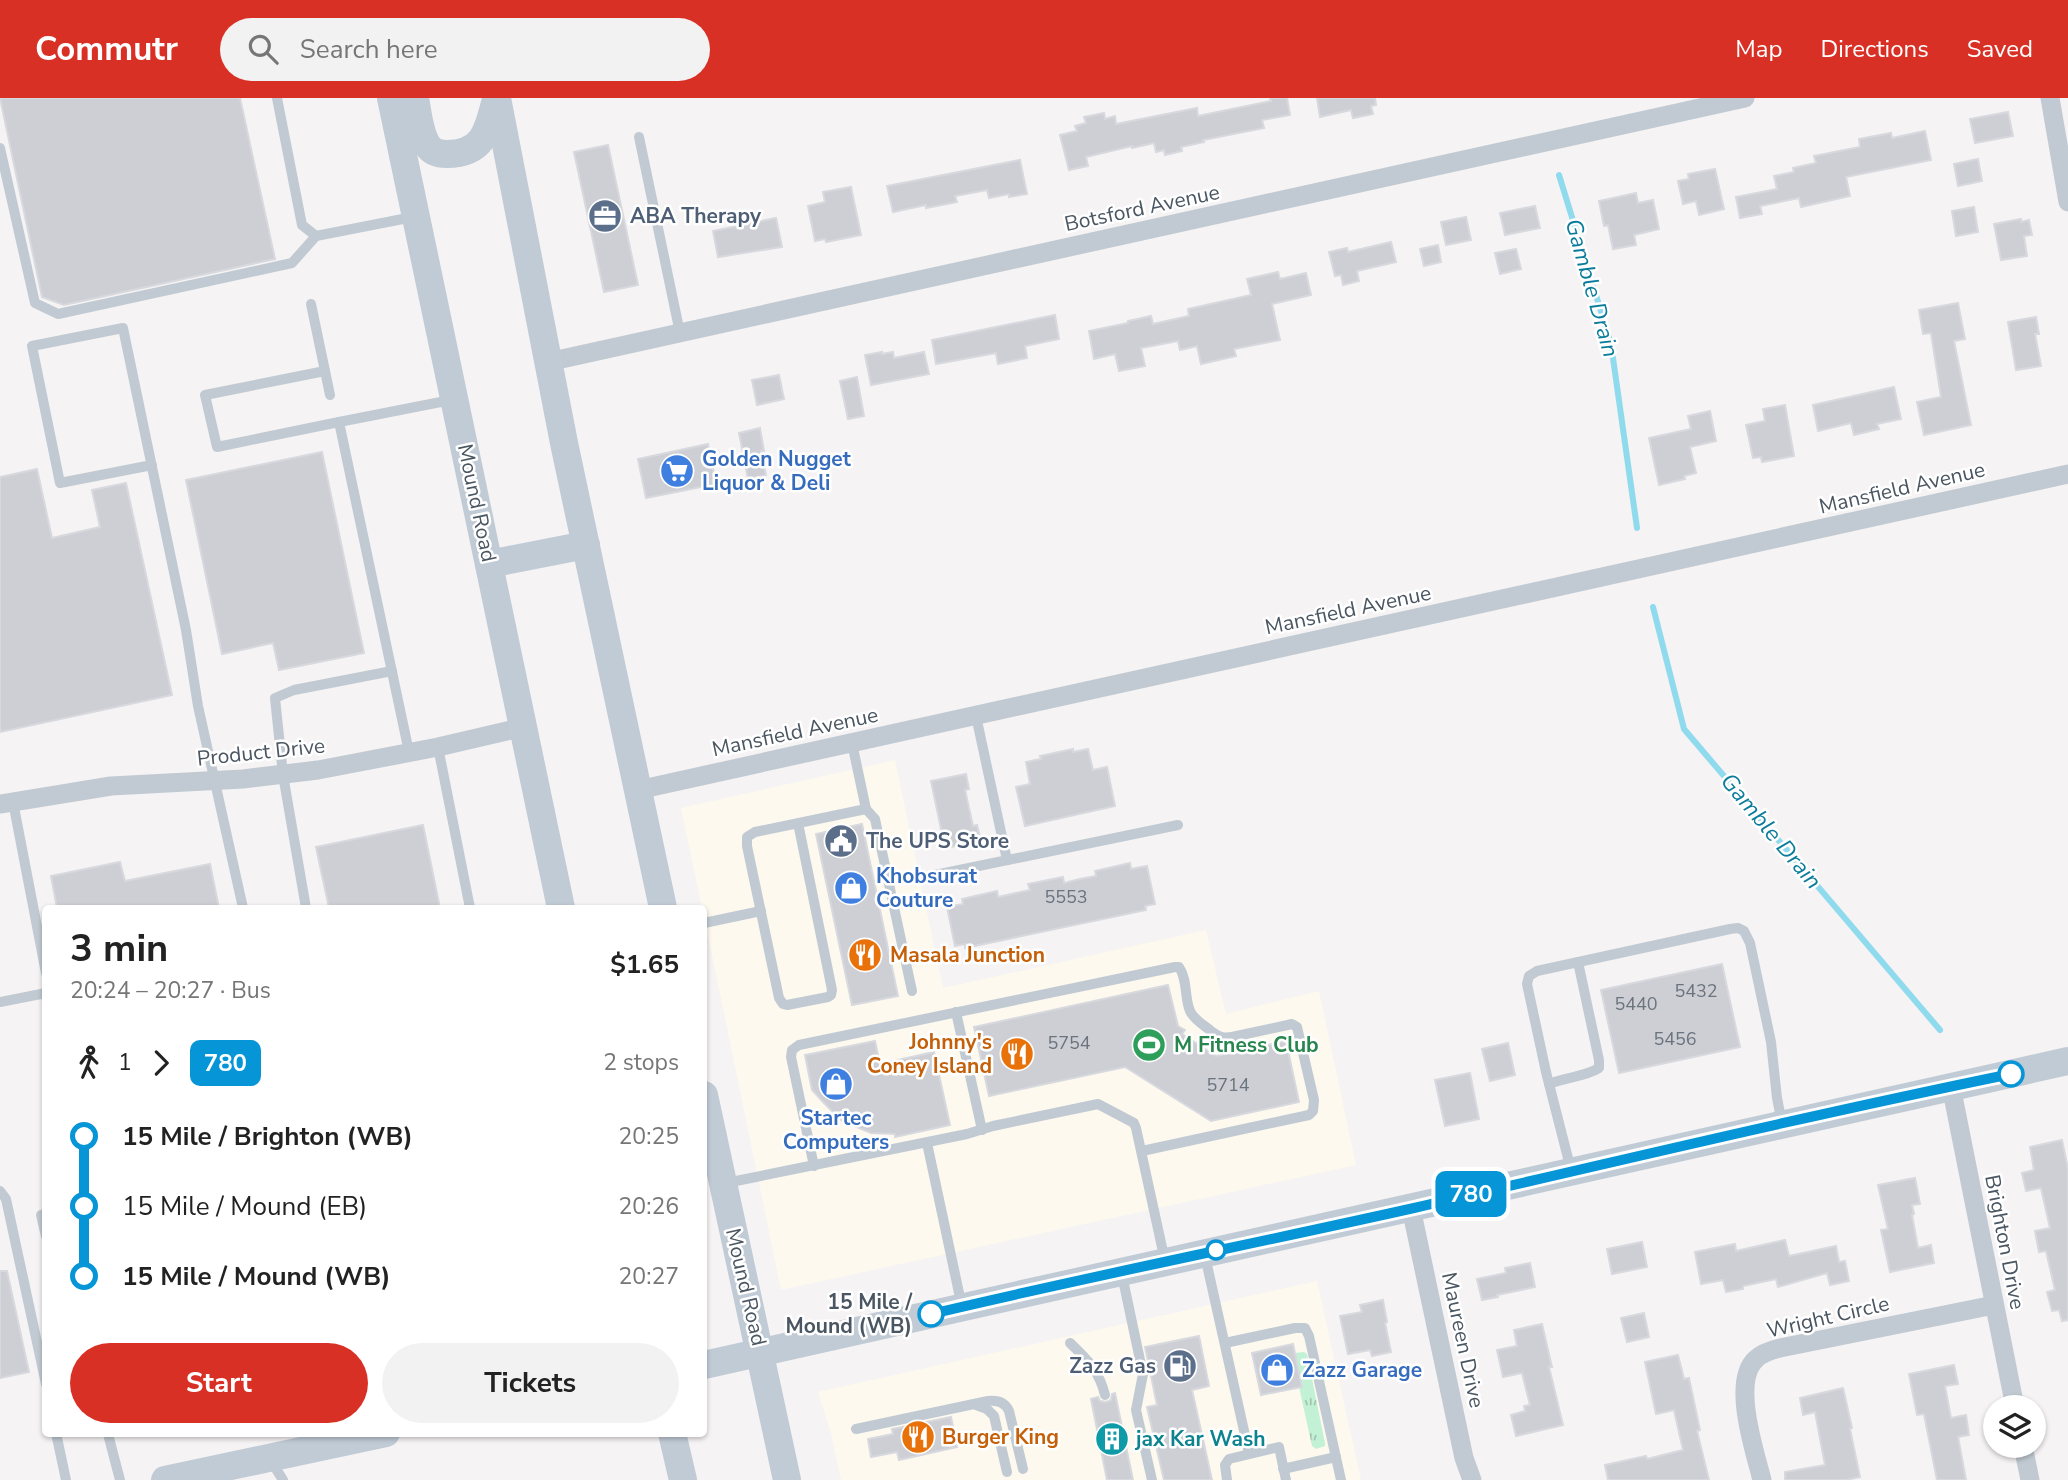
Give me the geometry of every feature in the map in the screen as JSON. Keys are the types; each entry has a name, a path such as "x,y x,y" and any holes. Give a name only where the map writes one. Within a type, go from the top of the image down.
{"main road":[{"name":"Mound Road","path":"391,98 560,905"},
{"path":"415,98 423,136 429,149 439,154 468,151 479,144 486,133 496,98"},
{"path":"496,98 548,362 662,905"},
{"path":"489,564 586,545"},
{"path":"707,1364 2068,1060"},
{"name":"Mound Road","path":"707,1109 787,1480"},
{"path":"165,1480 276,1469 307,1445 360,1437"},
{"path":"673,1437 684,1476"}],"street":[{"name":"Botsford Avenue","path":"548,362 1745,98"},
{"path":"2050,98 2068,202"},
{"name":"Mansfield Avenue","path":"638,790 2068,474"},
{"name":"Product Drive","path":"7,803 111,786 214,781 318,771 524,727"},
{"name":"Brighton Drive","path":"1951,1086 2013,1395"},
{"name":"Maureen Drive","path":"1411,1208 1464,1458 1472,1480"},
{"name":"Wright Circle","path":"1762,1480 1744,1393 1754,1360 1780,1348 1994,1304"},
{"path":"2025,1458 2030,1480"}],"lane":[{"path":"277,98 302,225 317,236"},
{"path":"639,137 680,333"},
{"path":"0,148 35,303 58,314 292,263 317,236 416,216"},
{"path":"311,304 330,395"},
{"path":"152,465 60,483 32,346 123,328 152,465 186,631 198,706 242,905"},
{"path":"325,371 205,395 217,447 455,400"},
{"path":"339,422 409,752"},
{"path":"305,905 283,775 275,698 294,690 392,671"},
{"path":"976,716 1007,860"},
{"path":"852,743 866,809 875,819 912,991"},
{"path":"438,747 469,905"},
{"path":"7,803 42,956"},
{"path":"798,823 831,995 787,1006 780,1002 747,836 755,832 798,823 866,809"},
{"path":"930,876 1178,825"},
{"path":"707,922 761,911"},
{"path":"1571,1171 1527,980 1532,972 1730,929 1738,928 1744,931 1750,943 1771,1042 1782,1123"},
{"path":"1549,1084 1599,1068 1578,962"},
{"path":"814,1166 791,1057 795,1046 1175,967 1179,967 1182,973 1190,1010 1199,1021 1219,1036 1232,1037 1292,1024 1297,1027 1314,1100 1313,1111 1309,1115 1142,1151"},
{"path":"0,1002 42,994"},
{"path":"956,1012 982,1130"},
{"path":"723,1184 927,1143 1098,1104 1134,1123 1165,1261"},
{"path":"927,1143 962,1307"},
{"path":"0,1191 6,1199 42,1366"},
{"path":"1205,1252 1250,1453"},
{"path":"1121,1271 1143,1374 1136,1410 1152,1480"},
{"path":"1225,1343 1305,1328 1310,1336 1341,1480"},
{"path":"1070,1343 1092,1364 1105,1395"},
{"path":"856,1429 971,1404 997,1401 1008,1408 1023,1469"},
{"path":"971,1404 983,1407 994,1416 1007,1472"},
{"path":"57,1437 66,1480"},
{"path":"109,1437 120,1480"},
{"path":"1227,1480 1226,1462 1233,1457 1279,1447 1286,1480"},
{"path":"1283,1469 1336,1457"}],"shaded area":[{"path":"895,760 943,988 1206,930 1226,1014 1319,991 1356,1165 781,1290 707,931 707,905 701,905 681,808"},
{"path":"1317,1281 1361,1480 841,1480 831,1433 818,1392"}],"green space":[{"path":"1295,1353 1307,1354 1325,1443 1325,1446 1316,1449 1312,1446 1299,1387 1302,1386"}],"building":[{"path":"0,98 240,98 275,259 64,305 42,297"},
{"path":"1270,98 1287,98 1290,115 1262,120 1264,128 1181,147 1182,151 1165,155 1164,150 1156,152 1154,143 1132,146 1086,157 1088,166 1069,170 1060,135 1077,131 1075,126 1086,123 1084,117 1104,113 1105,119 1115,116 1116,124 1197,108 1198,116 1271,101"},
{"path":"1317,98 1375,98 1376,105 1371,106 1373,114 1353,118 1351,110 1320,117"},
{"path":"2008,112 2013,136 1975,143 1970,119"},
{"path":"1925,131 1931,160 1846,177 1850,196 1801,207 1799,198 1760,206 1762,214 1740,218 1736,197 1777,189 1774,176 1816,163 1814,156 1860,147 1859,139 1891,133 1892,138"},
{"path":"608,145 638,285 604,292 574,152"},
{"path":"1978,159 1982,181 1958,186 1954,164"},
{"path":"1020,160 1027,194 989,198 987,190 955,196 957,202 893,212 887,186"},
{"path":"1715,169 1724,209 1699,215 1696,201 1683,204 1678,181 1689,179 1688,174"},
{"path":"851,187 861,235 826,242 825,239 815,241 808,206 825,202 823,192"},
{"path":"1636,193 1638,203 1653,200 1659,229 1634,235 1636,245 1613,249 1608,225 1604,226 1599,201"},
{"path":"1535,206 1540,228 1505,235 1500,213"},
{"path":"1974,207 1978,232 1956,236 1952,211"},
{"path":"1466,217 1471,240 1446,245 1441,222"},
{"path":"776,218 782,247 718,257 713,231"},
{"path":"2021,219 2021,222 2029,220 2032,235 2024,236 2027,256 2001,260 1994,224"},
{"path":"1391,242 1396,262 1357,271 1359,281 1343,285 1341,275 1335,276 1329,252 1347,248 1348,252"},
{"path":"1438,245 1441,262 1424,266 1420,249"},
{"path":"1516,249 1521,269 1500,274 1495,253"},
{"path":"1278,272 1280,279 1306,273 1311,295 1272,304 1280,340 1234,349 1236,356 1201,364 1197,346 1180,350 1178,341 1141,348 1145,366 1119,371 1115,354 1094,359 1089,331 1151,316 1153,324 1189,316 1188,309 1251,295 1247,279"},
{"path":"1958,303 1965,339 1954,341 1971,425 1924,435 1917,402 1941,397 1931,333 1923,334 1919,310"},
{"path":"1055,315 1059,339 1025,346 1027,358 998,364 996,353 936,364 932,340"},
{"path":"2036,317 2039,334 2035,334 2041,366 2016,370 2008,322"},
{"path":"893,352 894,358 924,352 929,374 871,385 865,355"},
{"path":"779,375 784,399 757,405 752,380"},
{"path":"857,377 864,416 848,419 840,381"},
{"path":"1894,387 1901,419 1877,424 1879,429 1854,435 1851,423 1818,431 1813,405"},
{"path":"1785,405 1794,456 1762,462 1761,457 1753,458 1746,425 1765,421 1763,409"},
{"path":"1710,411 1716,441 1690,447 1696,473 1684,476 1685,479 1659,485 1649,438 1691,429 1688,416"},
{"path":"760,428 766,475 748,479 739,433"},
{"name":"Golden Nugget Liquor & Deli","path":"708,444 716,484 646,498 638,459"},
{"path":"322,452 364,653 279,670 273,643 222,654 186,480"},
{"path":"37,469 52,538 100,527 92,490 126,483 172,695 0,732 0,477"},
{"path":"1073,749 1073,752 1088,749 1093,770 1107,767 1115,806 1025,826 1016,787 1030,784 1026,762"},
{"path":"966,774 969,789 965,790 973,826 977,825 981,841 945,848 931,781"},
{"path":"862,824 898,996 852,1005 816,834"},
{"path":"423,825 439,905 328,905 316,847"},
{"path":"120,862 125,881 210,864 218,905 56,905 51,876"},
{"path":"1130,863 1131,869 1147,866 1155,904 1145,906 1146,910 965,948 965,944 955,946 947,907 963,904 962,899 997,891 998,897 1030,890 1028,884 1063,877 1064,883 1096,876 1095,871"},
{"path":"1722,964 1740,1047 1619,1073 1601,990"},
{"path":"1168,985 1178,1026 1185,1030 1182,1034 1216,1056 1286,1041 1299,1102 1211,1121 1125,1067 989,1096 974,1027"},
{"path":"875,1041 880,1064 934,1052 950,1125 895,1137 895,1134 871,1133 842,1121 812,1090 805,1055"},
{"path":"1508,1043 1515,1075 1490,1081 1482,1049"},
{"path":"1470,1073 1479,1119 1445,1126 1435,1080"},
{"path":"2062,1140 2068,1169 2068,1320 2062,1321 2059,1310 2052,1311 2047,1292 2055,1290 2046,1251 2039,1252 2035,1231 2050,1228 2041,1188 2026,1191 2022,1173 2034,1170 2030,1147"},
{"path":"1915,1178 1920,1204 1912,1205 1912,1215 1918,1248 1931,1245 1934,1263 1890,1272 1881,1230 1888,1229 1878,1185"},
{"path":"1785,1240 1789,1256 1836,1246 1839,1262 1845,1261 1849,1281 1830,1285 1827,1273 1778,1287 1776,1279 1726,1292 1723,1280 1701,1284 1695,1252 1735,1244 1736,1251"},
{"path":"1642,1242 1647,1267 1612,1274 1607,1249"},
{"path":"1530,1263 1535,1287 1482,1300 1477,1279 1506,1273 1505,1268"},
{"path":"0,1271 7,1271 29,1372 0,1378"},
{"path":"1383,1300 1391,1352 1372,1356 1370,1350 1348,1354 1340,1316 1362,1312 1360,1305"},
{"path":"1644,1313 1649,1337 1627,1342 1621,1318"},
{"path":"1542,1324 1563,1425 1516,1436 1511,1415 1525,1411 1524,1406 1530,1405 1522,1373 1503,1377 1497,1350 1517,1346 1514,1330"},
{"path":"1199,1336 1209,1386 1192,1390 1212,1480 1164,1480 1147,1407 1157,1405 1145,1347"},
{"name":"Zazz Garage","path":"1293,1344 1302,1387 1261,1395 1252,1353"},
{"path":"1678,1355 1684,1379 1689,1378 1700,1430 1697,1431 1709,1480 1608,1480 1605,1465 1683,1450 1674,1410 1656,1414 1645,1362"},
{"path":"1954,1365 1958,1384 1945,1386 1951,1418 1966,1415 1969,1435 1958,1437 1966,1480 1937,1480 1924,1414 1917,1415 1909,1374"},
{"path":"1843,1388 1860,1477 1846,1480 1785,1480 1785,1472 1825,1465 1815,1412 1803,1415 1800,1398"},
{"name":"jax Kar Wash","path":"1115,1393 1133,1480 1107,1480 1091,1399 1098,1397 1100,1401 1106,1402 1111,1400 1112,1394"},
{"name":"Burger King","path":"951,1417 957,1447 899,1460 897,1452 871,1457 868,1439 893,1434 892,1429"}],"waterway":[{"name":"Gamble Drain","path":"1559,175 1611,344 1637,528"},
{"name":"Gamble Drain","path":"1653,607 1684,729 1940,1030"}],"bus line":[{"name":"780","path":"931,1314 2011,1074"}],"place":[{"name":"ABA Therapy","path":"605,216"},
{"name":"Golden Nugget Liquor & Deli","path":"677,471"},
{"name":"The UPS Store","path":"841,841"},
{"name":"Khobsurat Couture","path":"851,888"},
{"name":"Masala Junction","path":"865,955"},
{"name":"M Fitness Club","path":"1149,1045"},
{"name":"Johnny's Coney Island","path":"1017,1054"},
{"name":"Startec Computers","path":"836,1084"},
{"name":"15 Mile / Mound (WB)","path":"931,1314"},
{"name":"Zazz Gas","path":"1180,1366"},
{"name":"Zazz Garage","path":"1277,1370"},
{"name":"Burger King","path":"918,1437"},
{"name":"jax Kar Wash","path":"1112,1439"}]}
